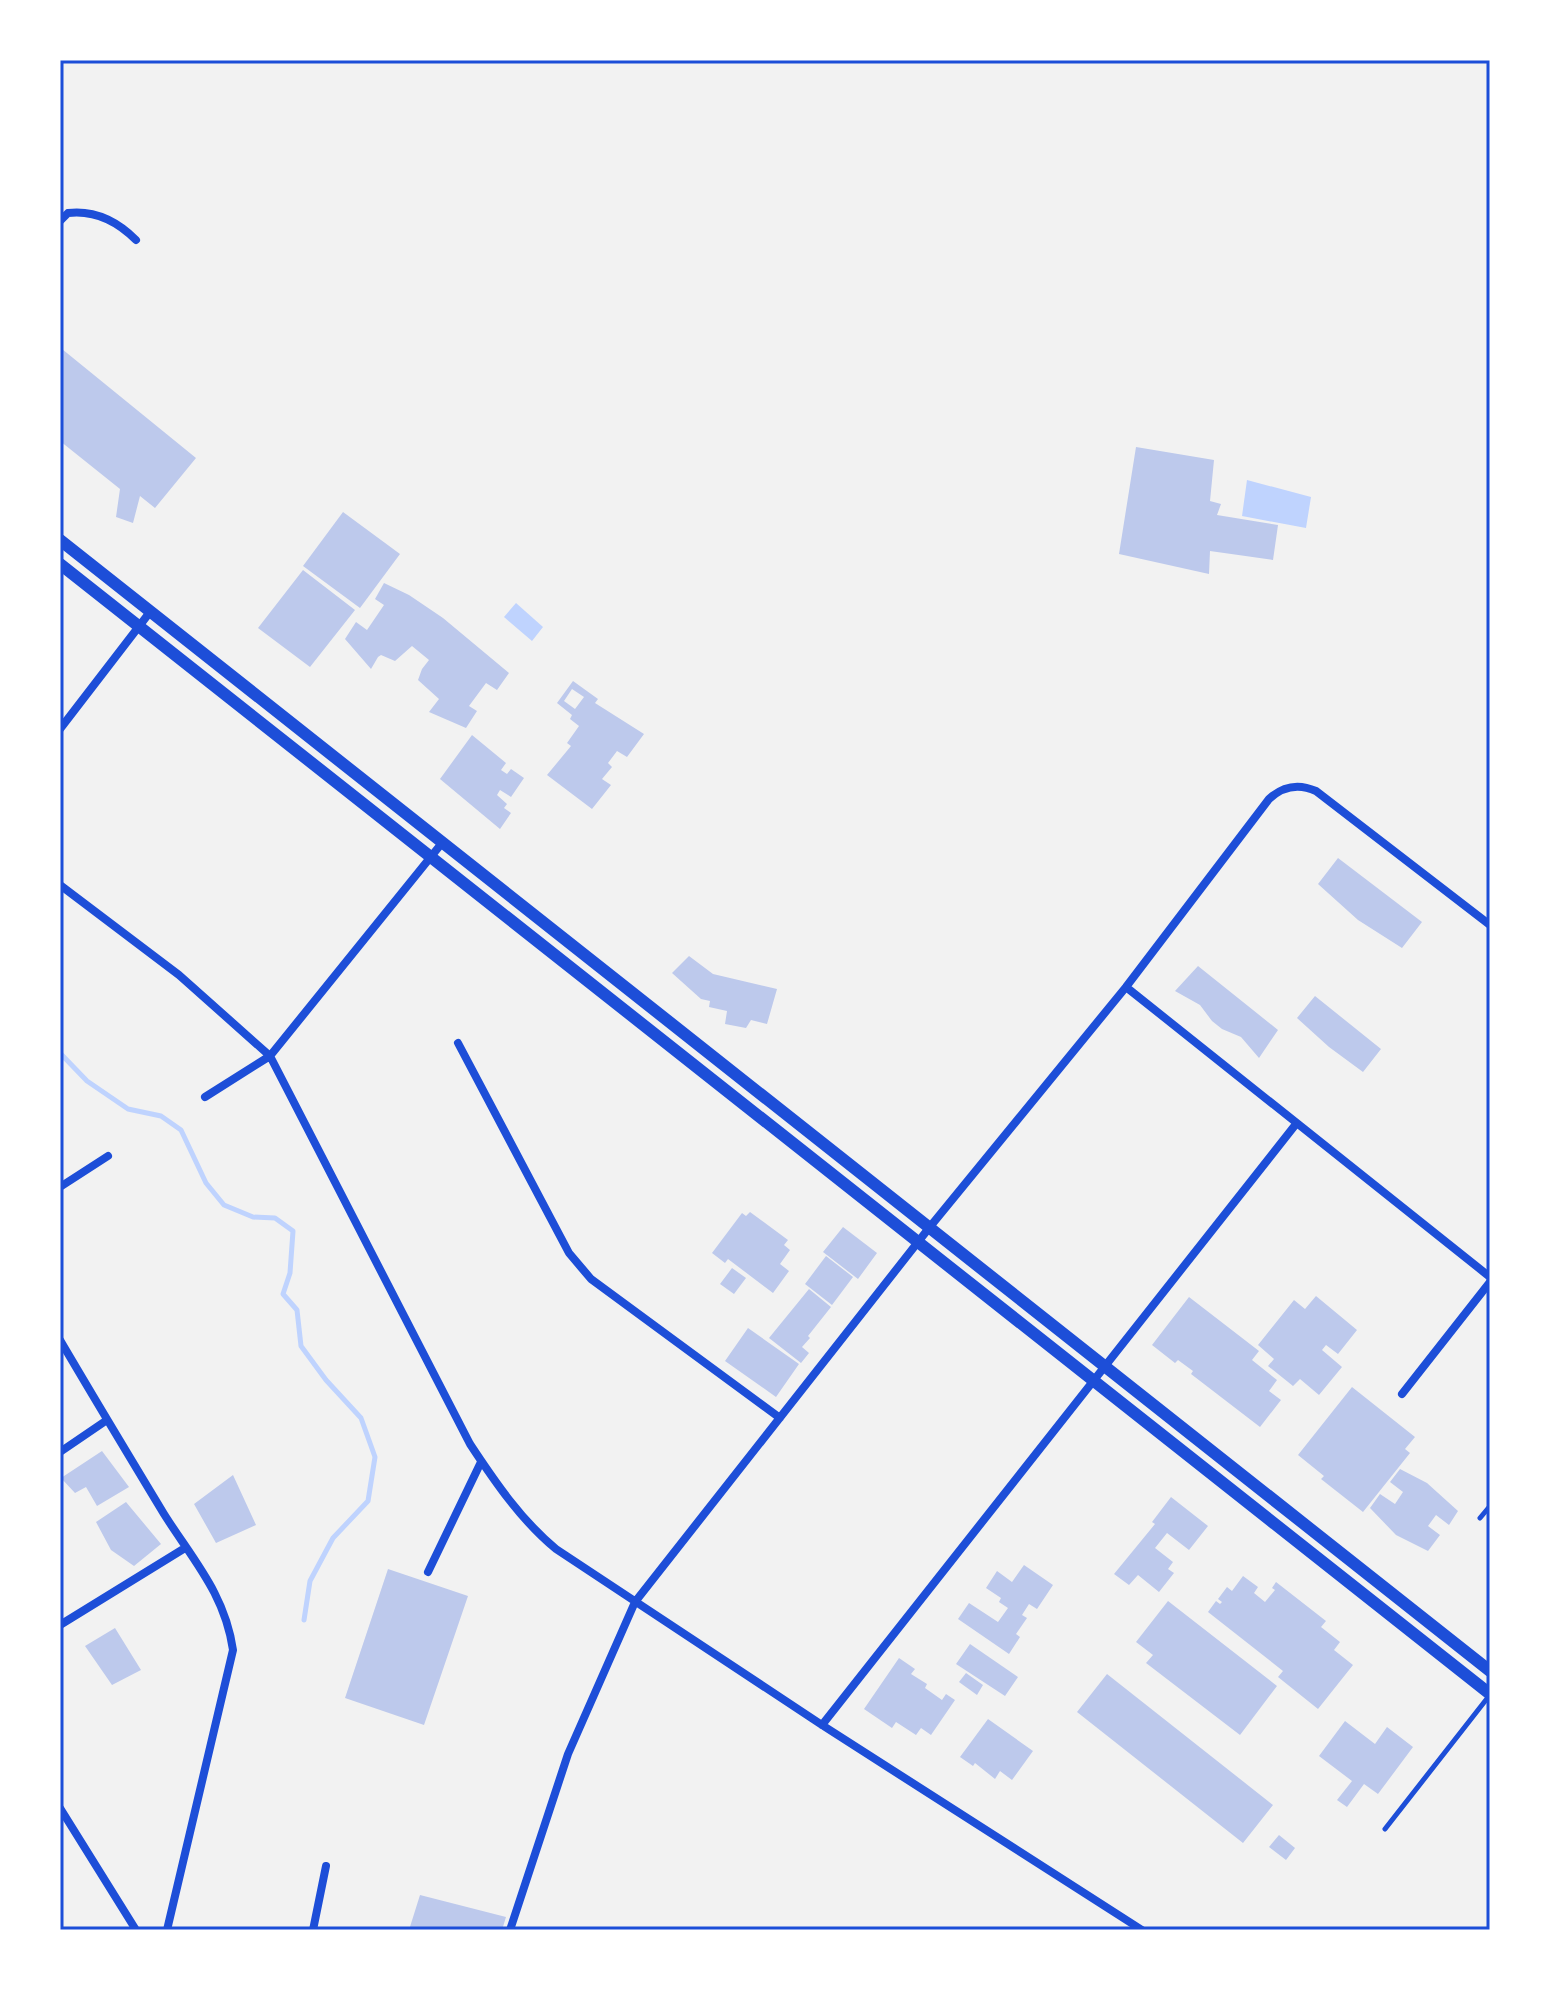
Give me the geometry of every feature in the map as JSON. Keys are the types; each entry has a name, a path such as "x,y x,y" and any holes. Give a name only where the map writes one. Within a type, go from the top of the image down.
{"street":[{"path":"60,221 68,213 90,212 122,226 136,240"},
{"path":"60,540 1490,1671"},
{"path":"60,564 1490,1694"},
{"path":"60,729 150,612"},
{"path":"510,1930 568,1754 635,1602 929,1228 1126,987 1269,799 1280,791 1296,786 1310,788 1490,925"},
{"path":"205,1097 270,1056 442,843"},
{"path":"60,885 179,975 270,1056 481,1462 537,1534 822,1725 1142,1930"},
{"path":"1126,987 1490,1279 1402,1394"},
{"path":"458,1043 559,1235 580,1268 780,1418"},
{"path":"822,1725 1296,1124"},
{"path":"60,1187 108,1156"},
{"path":"60,1340 185,1548 218,1596 229,1622 233,1650 167,1930"},
{"path":"60,1452 107,1420"},
{"path":"428,1572 481,1462"},
{"path":"60,1625 185,1548"},
{"path":"60,1808 136,1930"},
{"path":"313,1930 326,1866"}],"lane":[{"path":"1480,1518 1490,1506"},
{"path":"1385,1829 1490,1694"}],"water":[{"path":"1247,480 1311,497 1306,528 1242,516"},
{"path":"516,603 543,627 532,641 504,617"}],"building":[{"path":"62,349 196,458 155,508 140,496 133,523 116,517 120,489 60,441"},
{"path":"1136,447 1214,460 1210,501 1221,504 1217,515 1278,525 1273,560 1210,551 1209,574 1119,554"},
{"path":"343,512 400,554 360,608 303,566"},
{"path":"303,570 355,610 310,667 258,628"},
{"path":"384,583 409,595 443,618 509,673 497,690 486,683 469,706 477,711 466,728 429,712 439,699 418,680 429,660 412,646 395,661 381,655 371,669 345,639 356,622 367,630 384,605 375,599"},
{"path":"573,681 598,699 595,703 644,734 627,757 617,751 608,763 612,767 602,779 611,785 592,809 547,775 571,746 567,743 579,726 570,719 572,715 557,703","holes":["572,689 584,697 575,709 564,701"]},
{"path":"472,735 506,763 501,770 507,774 511,769 524,778 511,797 500,790 497,795 507,804 504,808 511,813 500,829 440,779"},
{"path":"1338,858 1422,922 1402,948 1358,920 1318,884"},
{"path":"689,956 713,974 777,989 767,1024 751,1020 746,1028 725,1024 727,1011 709,1007 710,1001 701,999 672,973"},
{"path":"1198,966 1278,1030 1259,1058 1241,1037 1222,1029 1200,1005 1175,991"},
{"path":"1315,996 1381,1049 1363,1072 1297,1018"},
{"path":"750,1212 788,1240 784,1245 790,1250 780,1264 789,1271 773,1293 728,1259 725,1263 712,1253 742,1213 746,1216"},
{"path":"843,1227 877,1253 858,1279 823,1252"},
{"path":"826,1256 853,1277 832,1305 805,1284"},
{"path":"732,1268 746,1278 734,1294 720,1284"},
{"path":"809,1289 831,1307 802,1347 809,1353 801,1363 769,1338"},
{"path":"1316,1296 1357,1330 1338,1354 1326,1345 1322,1350 1342,1367 1319,1395 1300,1379 1293,1386 1268,1366 1274,1359 1258,1345 1294,1300 1305,1309"},
{"path":"1189,1297 1259,1351 1252,1360 1277,1380 1269,1391 1281,1400 1260,1427 1191,1374 1193,1371 1178,1360 1175,1363 1152,1345"},
{"path":"748,1328 799,1364 776,1397 725,1361"},
{"path":"1352,1387 1415,1437 1405,1449 1410,1453 1363,1512 1321,1479 1324,1476 1298,1455"},
{"path":"102,1451 129,1487 97,1506 86,1487 75,1493 61,1478"},
{"path":"1400,1469 1427,1483 1458,1511 1449,1525 1436,1515 1428,1526 1440,1535 1428,1551 1396,1535 1370,1508 1380,1494 1395,1504 1403,1492 1390,1482"},
{"path":"233,1475 256,1525 216,1543 194,1504"},
{"path":"1171,1497 1208,1526 1189,1550 1167,1533 1155,1548 1173,1562 1168,1569 1174,1573 1159,1592 1138,1575 1129,1585 1114,1574 1155,1524 1152,1522"},
{"path":"126,1502 161,1544 134,1566 111,1550 96,1522"},
{"path":"1024,1565 1053,1585 1037,1609 1029,1604 1022,1615 1027,1618 1016,1634 1020,1637 1009,1654 958,1619 969,1603 998,1622 1008,1608 999,1602 1001,1598 986,1588 997,1571 1012,1582"},
{"path":"388,1569 468,1596 424,1725 345,1698"},
{"path":"1243,1576 1258,1587 1254,1593 1265,1602 1275,1590 1272,1588 1276,1582 1326,1621 1321,1627 1340,1642 1334,1650 1353,1665 1318,1709 1278,1677 1283,1671 1208,1612 1216,1601 1222,1602 1218,1599 1227,1587 1232,1591"},
{"path":"1168,1601 1277,1686 1240,1735 1146,1663 1153,1655 1136,1642"},
{"path":"115,1628 141,1670 112,1685 85,1646"},
{"path":"970,1644 1018,1677 1005,1696 956,1664"},
{"path":"899,1658 915,1669 911,1674 927,1684 925,1688 942,1700 946,1694 955,1700 931,1735 921,1728 916,1735 896,1722 892,1728 864,1709"},
{"path":"966,1673 983,1685 977,1695 959,1682"},
{"path":"1107,1674 1273,1805 1243,1843 1077,1712"},
{"path":"988,1719 1033,1751 1012,1780 1000,1771 995,1779 975,1763 973,1766 960,1757"},
{"path":"1345,1721 1375,1744 1387,1727 1413,1747 1378,1794 1364,1784 1347,1807 1337,1800 1352,1781 1319,1756"},
{"path":"1279,1835 1295,1848 1286,1860 1269,1847"},
{"path":"420,1895 506,1917 502,1930 409,1930"}],"waterway":[{"path":"60,1053 87,1081 128,1109 161,1116 181,1130 206,1183 224,1205 253,1217 275,1218 293,1231 290,1273 283,1294 297,1310 301,1346 326,1380 361,1418 375,1457 368,1501 333,1538 310,1581 304,1620"}]}
